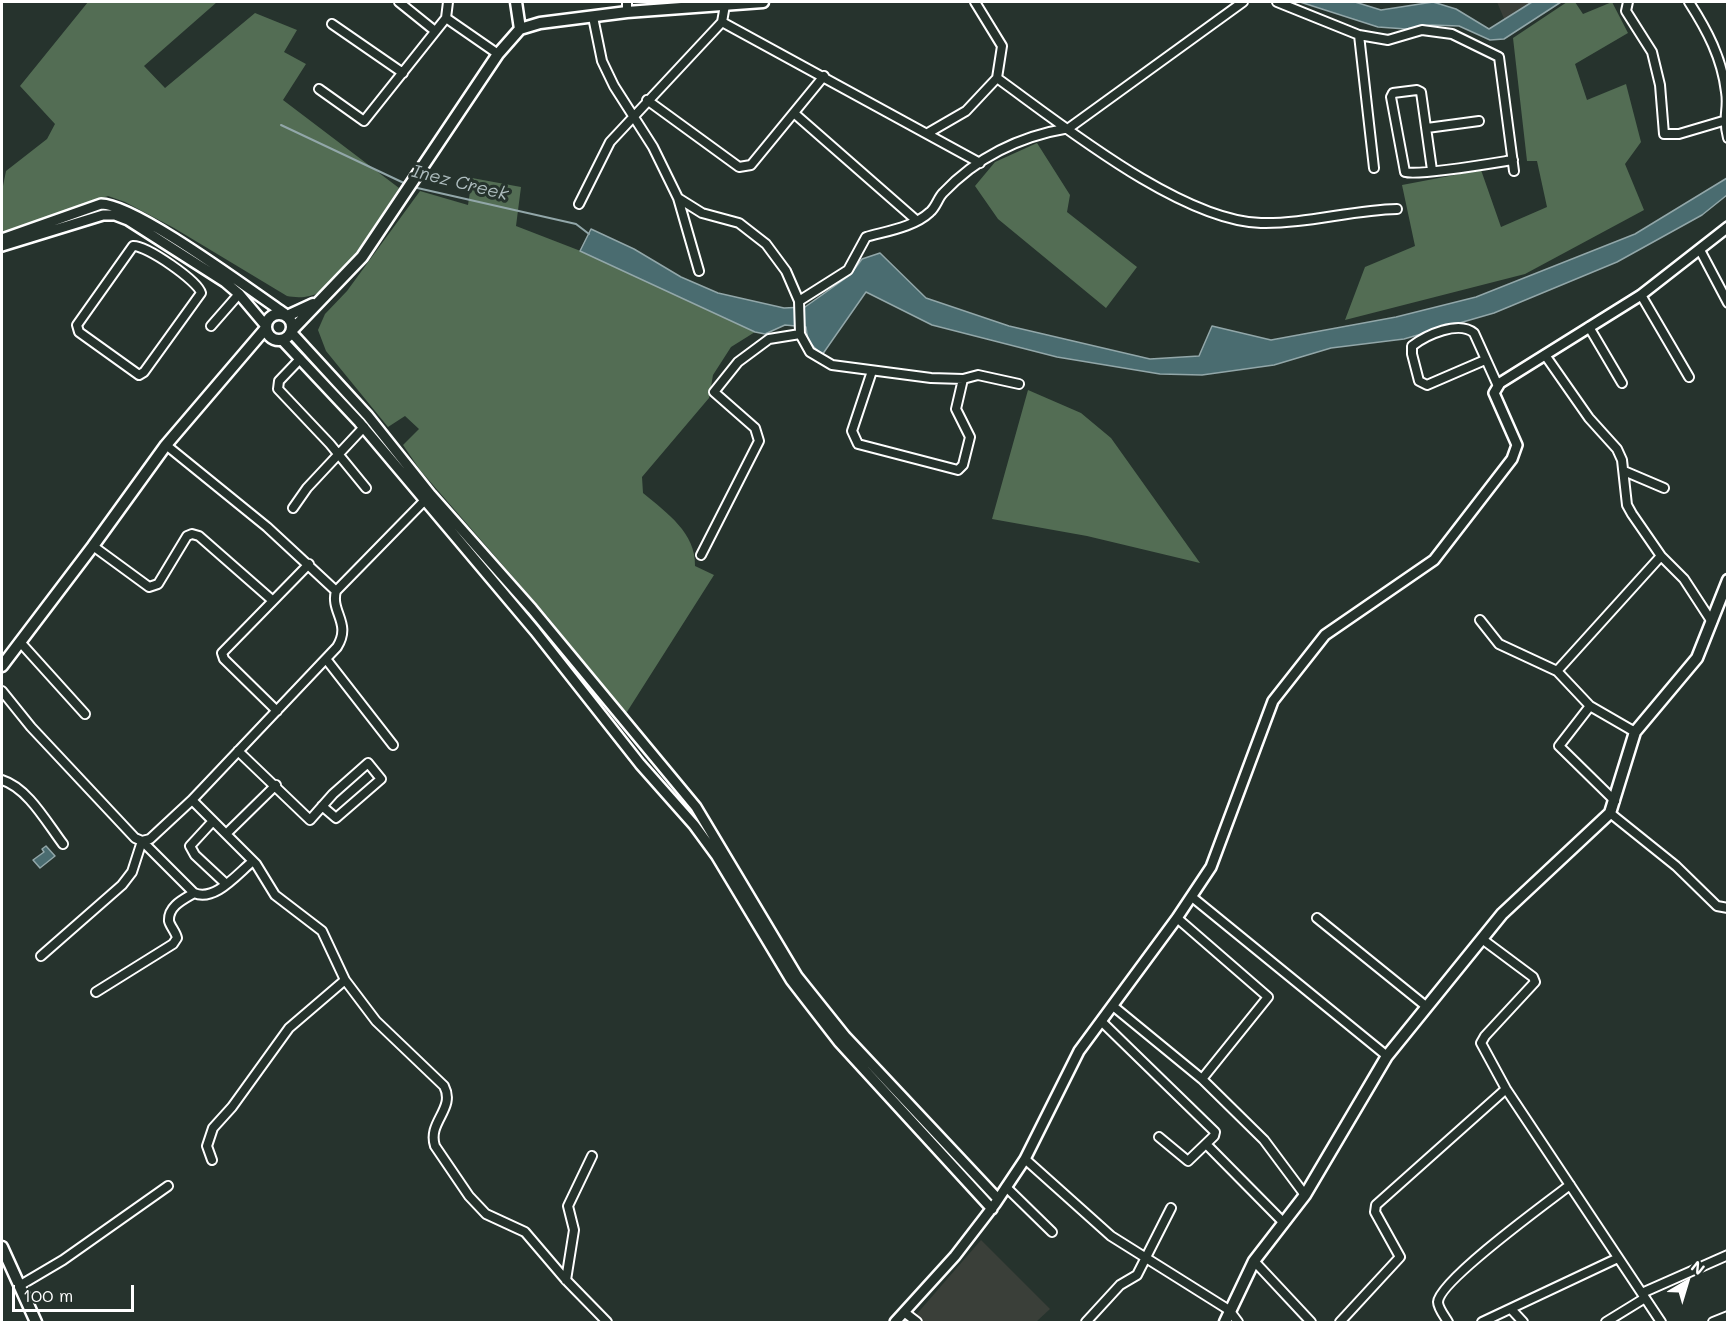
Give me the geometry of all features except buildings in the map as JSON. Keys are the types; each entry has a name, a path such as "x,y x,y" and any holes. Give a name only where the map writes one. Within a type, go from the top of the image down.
{"main road":[{"path":"516,2 520,29"},
{"path":"252,346 278,339 292,331 362,257 498,54 520,29 540,23 593,17 627,7 763,2"},
{"path":"2,666 93,546 165,445 252,346 272,315 286,315 322,300"},
{"path":"286,315 292,331"},
{"path":"266,327 278,339"},
{"path":"1225,1323 1229,1310 1254,1261 1305,1196 1387,1056 1502,914 1610,813 1635,732 1697,658 1728,580"},
{"path":"2,1247 36,1323"}],"street":[{"path":"399,2 435,32"},
{"path":"319,89 364,121 446,18 448,2"},
{"path":"928,133 966,111 997,78 1002,46 975,2"},
{"path":"799,301 848,270 866,237 906,225 931,212 943,193 980,163 1006,146 1041,133 1069,128 1243,2"},
{"path":"1277,2 1359,34 1388,40 1422,30 1452,34 1499,57 1514,171"},
{"path":"1628,2 1626,11 1652,52 1660,86 1664,134 1679,135 1723,121"},
{"path":"1689,2 1708,30 1722,66 1727,95 1723,121 1728,138"},
{"path":"579,204 610,142 722,22 725,5"},
{"path":"593,17 602,61 632,116 653,147 678,198 699,271"},
{"path":"446,18 498,54"},
{"path":"722,22 980,163"},
{"path":"332,24 403,73"},
{"path":"1359,34 1374,168"},
{"path":"647,100 739,167 751,165 824,76"},
{"path":"997,78 1117,164 1213,213 1260,223 1397,209"},
{"path":"1432,170 1423,96 1419,90 1392,95 1405,172 1432,170 1513,160"},
{"path":"795,114 916,220"},
{"path":"1427,128 1479,121"},
{"path":"678,198 702,213 739,223 766,244 786,271 799,301 800,334 810,352 831,365 963,379 978,375 1019,384"},
{"path":"2,239 101,204 108,204 127,211 165,234 286,315"},
{"path":"2,246 103,215 115,215 128,220 239,294 266,327"},
{"path":"895,1323 955,1256 992,1209 1025,1159 1079,1051 1178,918 1211,867 1273,701 1325,635 1434,560 1512,459 1517,444 1494,393 1498,386 1641,295 1728,226"},
{"path":"133,246 141,246 167,263 200,286 201,293 144,372 139,375 79,332 77,325 133,246"},
{"path":"1700,250 1728,303"},
{"path":"167,263 176,251"},
{"path":"211,326 239,294"},
{"path":"1641,295 1689,377"},
{"path":"1485,360 1427,385 1419,381 1412,346 1419,341 1460,326 1468,327 1474,333 1498,386"},
{"path":"1589,327 1622,383"},
{"path":"292,331 368,416 427,498 536,631 640,764 694,825 716,855 790,980 839,1042 992,1209"},
{"path":"701,555 759,441 754,428 714,392 738,362 769,339 800,334"},
{"path":"278,339 364,427 427,498 532,609 696,807 797,976 845,1036 998,1199"},
{"path":"1545,355 1589,418 1617,449 1624,471 1627,505 1661,556 1684,579 1712,622"},
{"path":"300,359 279,381 278,389 339,453 366,488"},
{"path":"872,371 852,431 858,444 958,471 963,465 970,437 956,409 963,379"},
{"path":"293,508 364,427"},
{"path":"165,445 309,564 336,591"},
{"path":"1624,471 1664,489"},
{"path":"142,841 150,839 192,800 326,659 343,638 344,628 334,597 336,591 427,498"},
{"path":"93,546 149,587 158,584 187,536 192,534 199,536 272,600"},
{"path":"1557,671 1661,556"},
{"path":"277,711 224,659 222,653 309,564"},
{"path":"1480,620 1499,644 1557,671 1590,705 1635,732"},
{"path":"20,642 86,714"},
{"path":"326,659 393,745"},
{"path":"2,691 31,727 135,838 142,841 194,893 202,896 211,894 253,861"},
{"path":"1590,705 1558,746 1615,801"},
{"path":"238,751 310,820 322,806 353,775 368,763 381,779 336,818 322,806"},
{"path":"2,780 17,789 29,801 63,844"},
{"path":"226,834 276,785"},
{"path":"192,800 253,861 275,895 322,931 345,980 376,1021 444,1086 448,1095 448,1103 434,1126 432,1138 469,1196 486,1214 525,1232 607,1323"},
{"path":"1610,813 1676,866 1728,916"},
{"path":"213,821 190,846 195,855 225,884"},
{"path":"41,956 122,885 132,872 142,841"},
{"path":"96,992 173,944 177,938 169,923 170,913 177,903 194,893"},
{"path":"1192,897 1387,1056"},
{"path":"1717,906 1728,908"},
{"path":"1178,918 1268,996 1202,1078"},
{"path":"1317,918 1427,1007"},
{"path":"1482,939 1533,977 1534,982 1481,1043 1506,1089 1661,1323"},
{"path":"212,1160 207,1146 208,1136 213,1128 232,1107 289,1028 345,980"},
{"path":"1113,1006 1202,1078 1263,1140 1305,1196"},
{"path":"1101,1021 1212,1128 1214,1136 1188,1161 1159,1137"},
{"path":"1340,1323 1400,1257 1375,1212 1376,1205 1506,1089"},
{"path":"1206,1144 1284,1223"},
{"path":"566,1280 574,1230 568,1206 592,1156"},
{"path":"1025,1159 1111,1236 1229,1310 1238,1323"},
{"path":"1448,1323 1439,1306 1441,1296 1474,1261 1570,1185"},
{"path":"19,1286 63,1260 168,1186"},
{"path":"1006,1187 1052,1232"},
{"path":"1086,1323 1120,1285 1137,1275 1171,1208"},
{"path":"1606,1323 1644,1296 1728,1255"},
{"path":"1482,1323 1618,1258"},
{"path":"1254,1261 1311,1323"},
{"path":"1511,1309 1523,1323"},
{"path":"904,1312 917,1323"},
{"path":"1713,1323 1728,1316"}],"shaded area":[{"path":"1497,2 1532,2 1505,21"},
{"path":"981,1240 1050,1309 1036,1322 922,1322 915,1316"}],"green space":[{"path":"88,2 217,2 144,66 165,88 255,13 297,30 284,52 306,64 283,100 399,188 362,244 329,284 312,295 287,296 174,228 125,202 108,196 2,233 2,191 6,171 47,139 55,124 20,86"},
{"path":"1567,2 1575,2 1583,14 1612,2 1628,33 1575,64 1587,100 1626,84 1641,142 1625,164 1644,210 1525,274 1345,320 1365,267 1415,246 1402,185 1481,170 1501,227 1547,207 1537,161 1527,161 1513,38"},
{"path":"1037,143 1070,195 1067,212 1137,267 1106,308 998,219 975,186 995,162"},
{"path":"472,178 521,187 516,226 591,255 755,332 731,347 713,375 709,398 642,477 643,493 670,516 691,543 695,566 714,575 625,715 548,617 420,470 403,445 419,429 405,416 388,427 326,351 318,330 325,314 347,291 420,191 468,205"},
{"path":"1028,390 1081,413 1111,438 1200,563 1087,536 992,519"}],"water":[{"path":"1300,2 1355,2 1381,10 1433,2 1456,9 1489,29 1532,2 1561,2 1504,39 1490,40 1459,26 1431,25 1406,29 1378,27"},
{"path":"1727,178 1727,195 1702,215 1617,262 1494,313 1404,339 1331,348 1274,365 1202,375 1160,374 1057,357 932,325 866,292 822,355 808,341 806,327 785,325 765,334 755,332 580,251 591,229 634,249 681,277 718,293 784,308 805,307 850,275 862,259 880,253 926,298 1009,326 1150,359 1199,356 1212,326 1271,340 1396,317 1476,297 1635,234"},
{"path":"46,846 55,856 40,868 33,860 44,852 42,849"}],"waterway":[{"name":"Inez Creek","path":"281,125 406,184"},
{"name":"Inez Creek","path":"413,187 576,224 589,234"}]}
